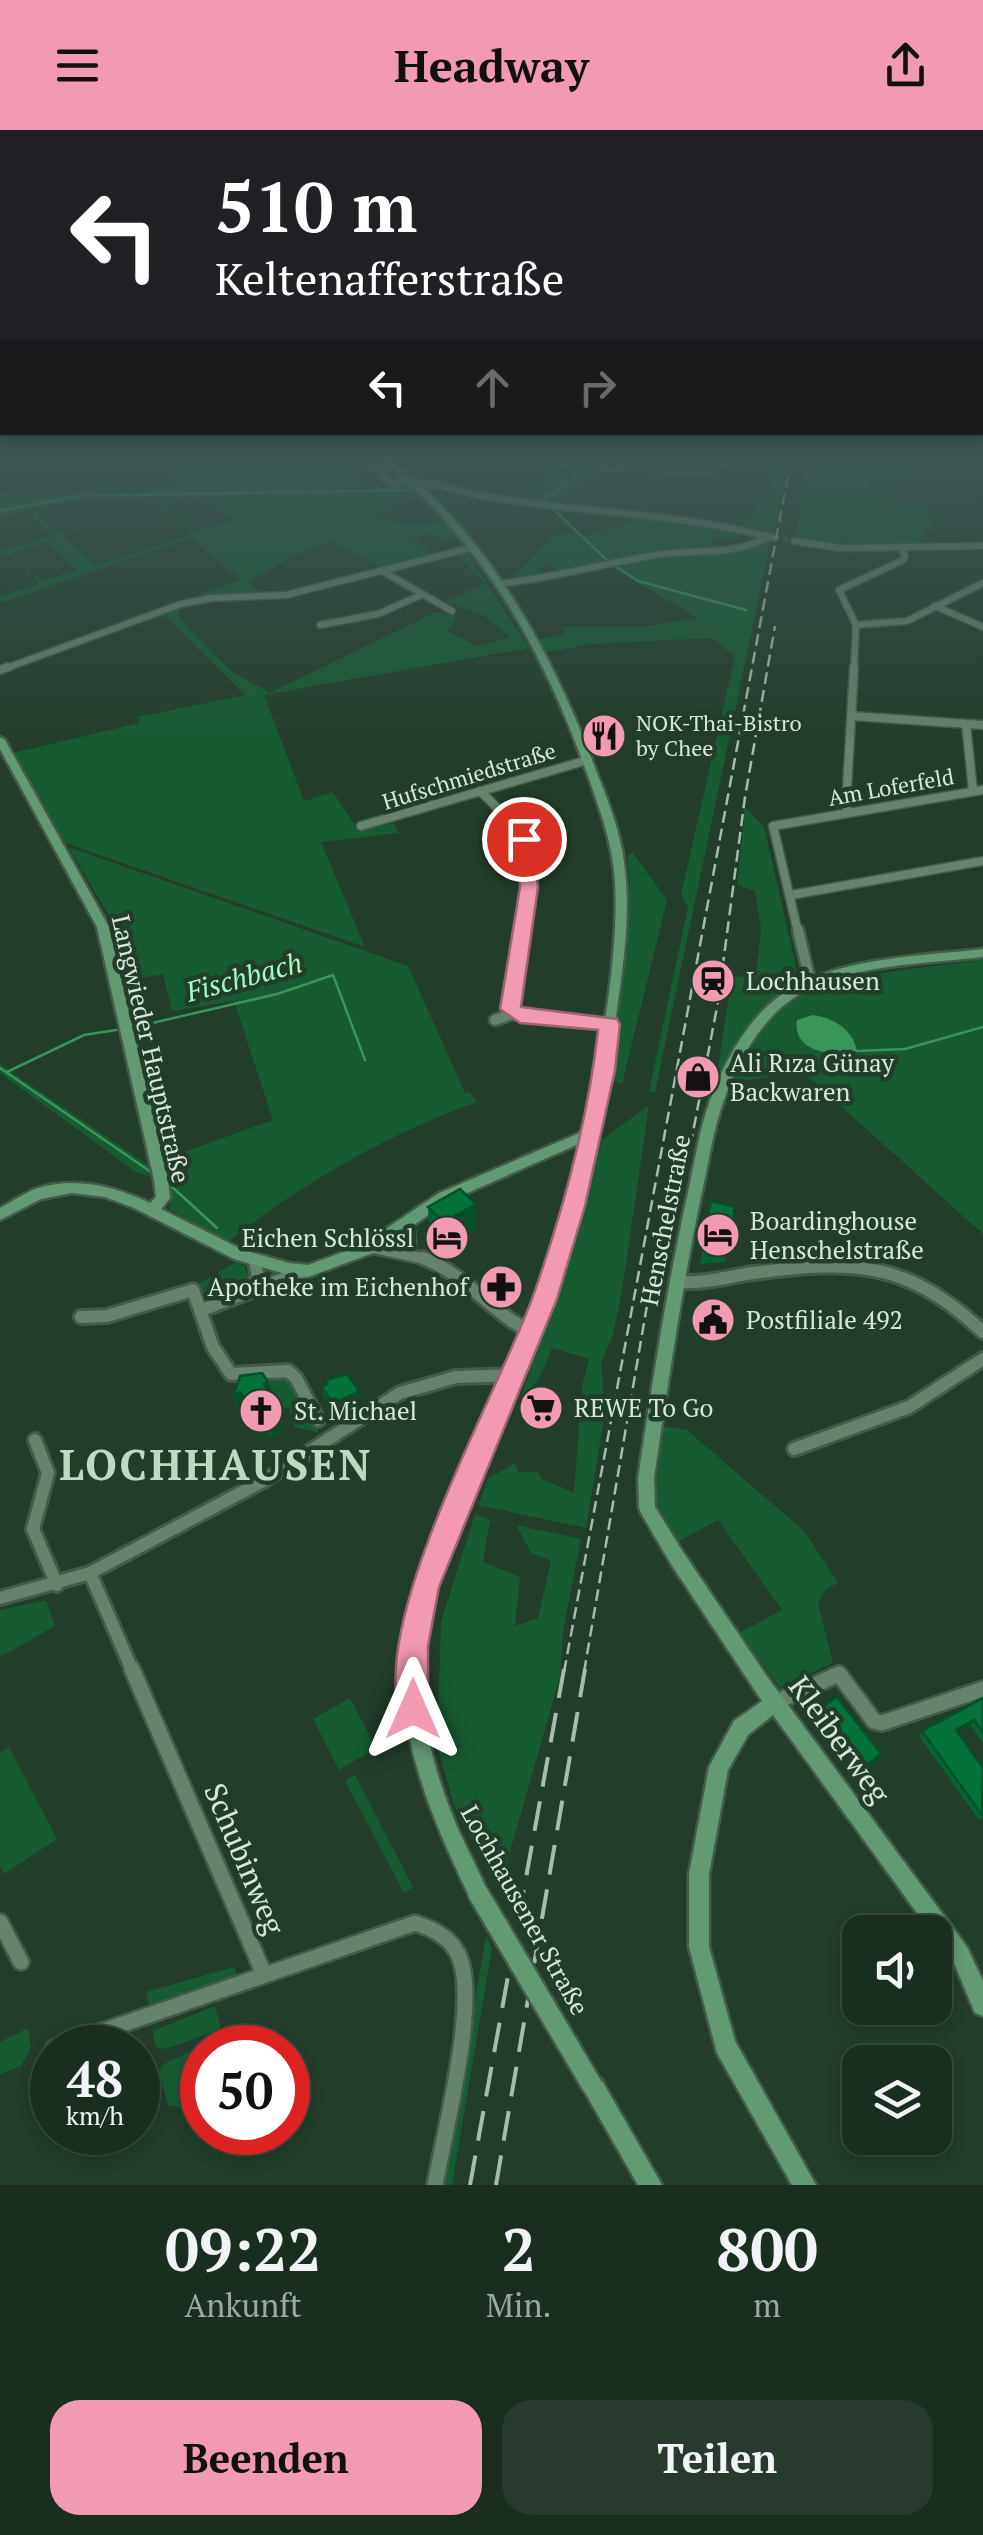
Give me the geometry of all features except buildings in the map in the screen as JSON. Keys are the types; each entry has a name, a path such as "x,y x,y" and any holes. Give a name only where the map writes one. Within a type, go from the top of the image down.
{"main road":[{"name":"Lochhausener Straße","path":"475,555 498,584 574,719 611,827 620,882 619,954 591,1133 560,1254 532,1332 424,1587 413,1646 413,1709 424,1773 445,1827 478,1893 651,2185"},
{"name":"Langwieder Hauptstraße","path":"0,740 103,927 163,1191 163,1198 153,1209"},
{"name":"Henschelstraße","path":"647,1508 646,1478 676,1282 698,1172 720,1090 780,1000 816,983 864,970 983,953"},
{"path":"0,1215 30,1196 77,1188 108,1191 153,1209 255,1262 304,1271 374,1248 441,1199 591,1133"},
{"path":"559,1147 576,1152 585,1162"},
{"name":"Kleiberweg","path":"647,1508 774,1703 960,1954 983,2004"},
{"path":"774,1703 741,1728 718,1767 699,1874 699,1947 725,2045 804,2185"}],"street":[{"path":"0,670 180,604 212,598 274,598 445,555"},
{"path":"498,584 564,576 654,555"},
{"path":"849,812 846,806 856,625 839,590 901,561 904,555"},
{"path":"384,572 452,611"},
{"path":"856,625 907,621 983,583"},
{"path":"320,624 378,614 421,596"},
{"path":"935,606 983,627"},
{"path":"852,716 983,726"},
{"path":"966,724 978,790"},
{"name":"Hufschmiedstraße","path":"361,826 588,760"},
{"name":"Am Loferfeld","path":"790,895 773,826 978,790"},
{"path":"480,791 517,826 526,845 529,887 512,1008"},
{"path":"816,983 810,976 790,895 983,861"},
{"path":"495,1020 512,1008 610,1024"},
{"path":"408,1222 411,1251"},
{"path":"374,1248 411,1251 457,1274 512,1324 532,1332"},
{"path":"248,1291 257,1282 260,1271 255,1262"},
{"path":"676,1282 798,1268 858,1264 884,1268 934,1288 983,1332"},
{"path":"202,1310 304,1271"},
{"path":"81,1317 106,1316 194,1290 213,1346 231,1374 288,1371 318,1420"},
{"path":"794,1449 891,1411 909,1408 983,1359"},
{"path":"0,1598 57,1585 90,1572 265,1480 420,1384 476,1374 514,1375"},
{"path":"35,1440 48,1473 34,1512 33,1529 57,1585"},
{"name":"Schubinweg","path":"90,1572 264,1974 416,1923 435,1929 455,1943 465,1971 468,1999 435,2185"},
{"path":"774,1703 839,1674 874,1721 882,1722 983,1689"},
{"path":"0,1922 21,1962"},
{"path":"118,2025 264,1974"}],"shaded area":[{"path":"0,555 14,555 41,581 78,570 62,555 84,555 96,565 127,555 141,555 0,603 0,596 40,583 12,556"},
{"path":"211,555 296,555 251,580 250,585 274,599 224,598 179,606 179,618 233,672 270,693 435,612 457,617 447,631 477,646 510,638 486,616 445,602 486,584 455,555 469,555 529,648 264,695 304,801 333,792 358,830 394,823 399,833 321,842 365,947 65,843 13,753 139,723 138,717 245,695 159,610 241,580"},
{"path":"357,555 435,556 383,569"},
{"path":"535,555 768,555 655,1093 649,1091 688,907 681,895 735,656 711,638 591,644 542,653 535,639 565,634 561,627 642,627 697,618 608,564 564,576 549,562 538,569 544,576 509,581"},
{"path":"745,808 764,827 800,984 753,1024 717,1074 732,976 756,978 761,928 755,891 737,885"},
{"path":"68,847 408,966 465,1093 469,1092 477,1102 411,1129 347,1162 228,1242 169,1209 172,1182 167,1158 273,1120 234,1001 172,1011 163,974 127,981 110,917"},
{"path":"633,853 667,900 622,1084 610,1080 630,884 627,856"},
{"path":"983,960 983,1234 803,1072 741,1081 730,1105 720,1105 760,1035 788,1003 809,992 856,978"},
{"path":"813,1015 841,1026 857,1051 826,1052 807,1045 797,1031 797,1020"},
{"path":"0,1064 148,1165 150,1176 137,1173 0,1073"},
{"path":"649,1105 622,1291 613,1335 601,1362 605,1412 586,1528 478,1505 489,1478 515,1463 518,1472 538,1472 542,1479 574,1493 582,1386 589,1359 552,1348 542,1373 527,1394 522,1393 602,1140"},
{"path":"237,1262 245,1267 250,1279 246,1287 205,1305 196,1285"},
{"path":"283,1374 290,1379 319,1433 295,1427 289,1408 283,1408 267,1382 247,1382"},
{"path":"661,1426 687,1430 805,1532 838,1583 826,1589 818,1604 833,1663 780,1688 739,1633 782,1610 718,1520 677,1542 654,1507 653,1480"},
{"path":"475,1514 490,1520 483,1562 520,1577 515,1626 538,1618 551,1561 531,1553 516,1525 581,1539 563,1631 560,1677 507,1862 493,1881 454,1805 437,1745 441,1622"},
{"path":"46,1600 55,1626 0,1657 0,1610"},
{"path":"350,1698 376,1748 339,1770 313,1719"},
{"path":"9,1747 57,1839 4,1874 0,1866 0,1753"},
{"path":"355,1775 413,1887 404,1893 345,1781"},
{"path":"486,1937 492,1947 452,2185 441,2185"},
{"path":"234,1967 238,1978 150,2009 146,1992"},
{"path":"215,2006 220,2025 180,2025 180,2044 166,2049 160,2048 160,2028"},
{"path":"28,2028 30,2050 21,2066 0,2074 0,2042"},
{"path":"180,2056 180,2105 168,2105 160,2076 162,2065"}],"waterway":[{"path":"602,555 638,581 746,610"},
{"name":"Fischbach","path":"135,1027 277,994 333,975 365,1060"},
{"name":"Fischbach","path":"857,1051 905,1049 983,1027"},
{"path":"7,1072 84,1035 116,1030"},
{"name":"Fischbach","path":"0,1068 151,1172"},
{"name":"Fischbach","path":"170,1185 217,1228"}],"railway":[{"path":"564,1672 773,555"},
{"path":"670,1252 718,1002 745,797 775,626"},
{"path":"584,1672 661,1224"},
{"path":"470,2185 564,1669"},
{"path":"496,2185 585,1669"}],"place":[{"name":"NOK-Thai-Bistro by Chee","path":"604,736"},
{"name":"Lochhausen","path":"713,981"},
{"name":"Ali Rıza Günay Backwaren","path":"698,1077"},
{"name":"Boardinghouse Henschelstraße","path":"718,1235"},
{"name":"Eichen Schlössl","path":"447,1238"},
{"name":"Apotheke im Eichenhof","path":"501,1287"},
{"name":"Postfiliale 492","path":"713,1320"},
{"name":"REWE To Go","path":"541,1408"},
{"name":"St. Michael","path":"261,1411"}],"district":[{"name":"LOCHHAUSEN","path":"216,1465"}],"route":[{"path":"413,1709 413,1646 424,1587 467,1478 508,1392 560,1254 603,1082 610,1024 520,1016 510,1009 529,887 524,839"}]}
